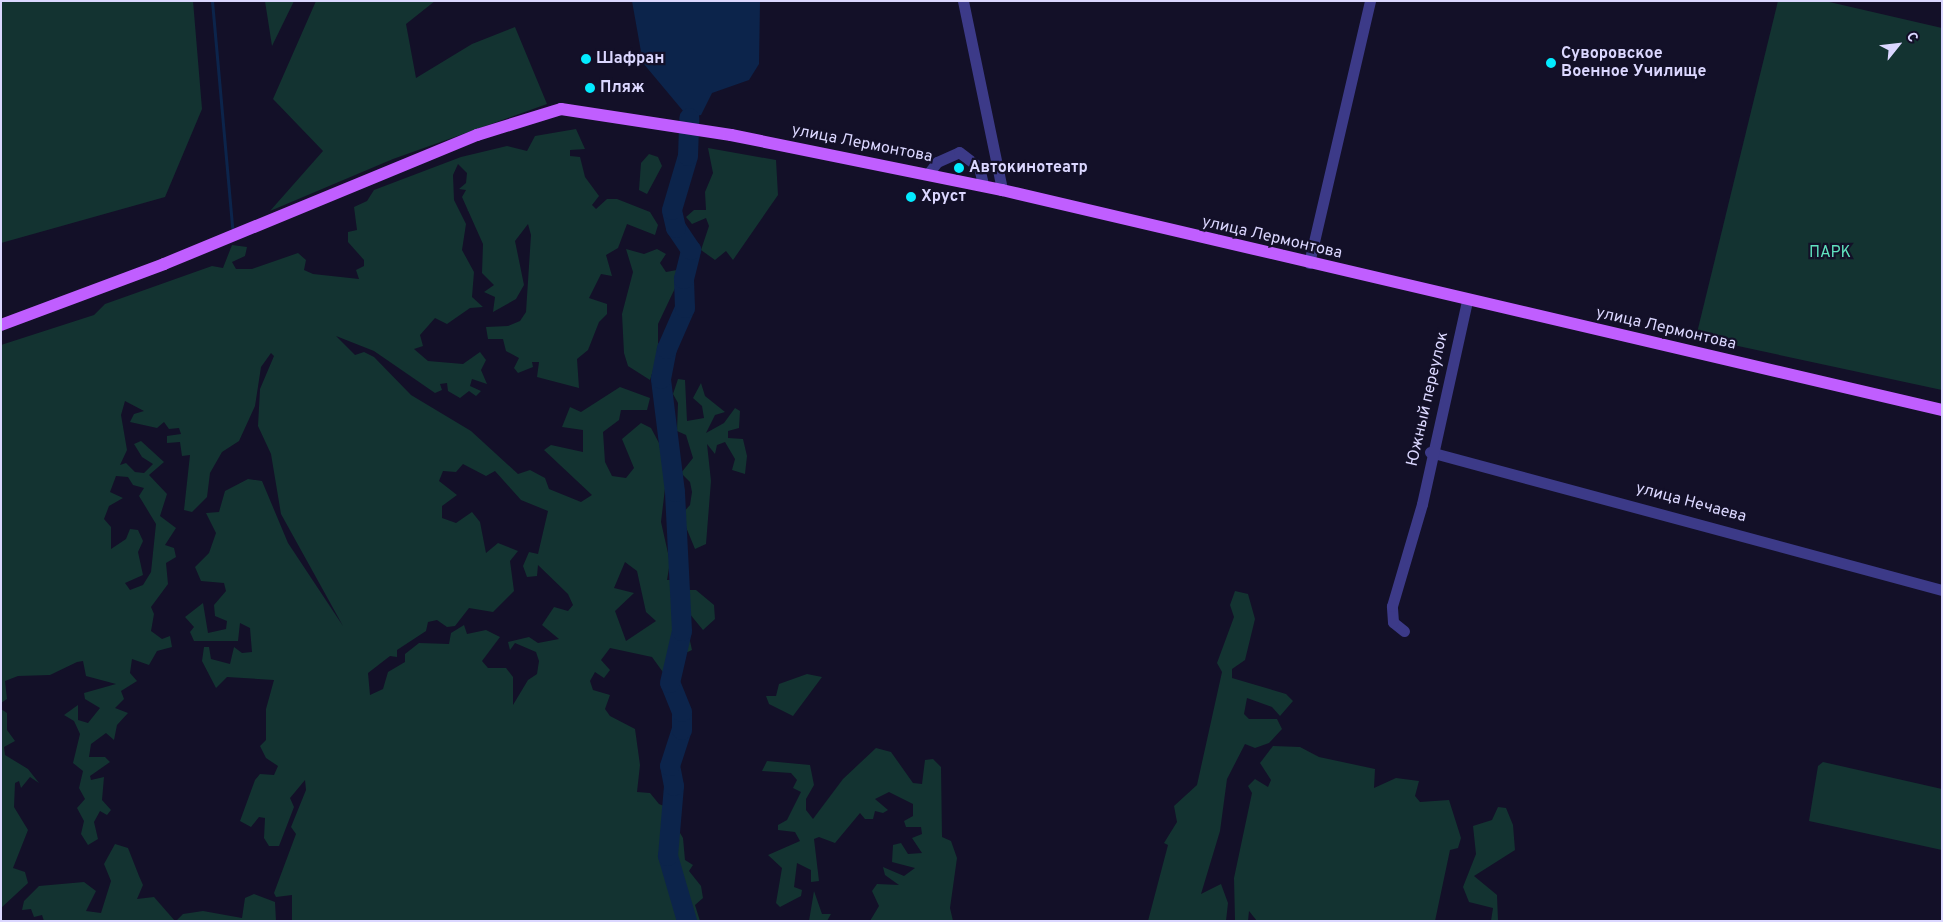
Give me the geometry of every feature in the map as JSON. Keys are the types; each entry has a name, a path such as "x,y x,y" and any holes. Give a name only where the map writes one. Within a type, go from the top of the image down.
{"main road":[{"name":"улица Лермонтова","path":"1,325 510,123 544,111 592,112 676,128 731,135 1002,190 1467,301 1942,410"}],"street":[{"path":"963,1 1002,190"},
{"path":"1309,263 1370,1"},
{"path":"928,174 937,162 959,152 979,167 983,186"},
{"name":"Южный переулок","path":"1404,631 1393,622 1392,606 1422,504 1430,452 1467,301"},
{"name":"улица Нечаева","path":"1430,452 1797,547 1942,590"}],"green space":[{"path":"1,1 193,1 202,109 165,197 1,243"},
{"path":"265,1 294,1 272,46"},
{"path":"316,1 435,1 406,24 416,78 472,44 515,27 547,104 393,159 270,211 323,151 273,99"},
{"name":"ПАРК","path":"1778,1 1825,1 1942,28 1942,390 1696,337"},
{"path":"576,129 585,149 570,150 570,156 580,157 585,177 599,196 592,205 596,209 607,199 617,199 650,212 658,225 655,235 627,224 618,248 606,255 612,276 601,274 589,298 607,304 607,314 599,322 588,350 577,359 579,388 537,377 539,362 532,362 533,367 518,373 514,368 519,358 506,351 503,339 488,339 486,327 508,326 520,321 526,312 531,235 528,224 515,241 524,285 516,299 493,312 495,297 484,292 494,285 482,273 483,244 462,197 466,190 459,189 466,183 467,173 458,164 453,175 454,200 466,224 462,250 474,272 472,297 483,307 470,308 447,324 435,318 420,335 423,346 414,349 428,361 463,364 480,352 486,360 481,370 487,384 472,379 470,386 481,391 476,396 469,391 460,398 448,391 447,383 440,384 442,390 435,393 374,351 336,336 355,355 364,352 374,357 411,395 471,431 518,474 530,470 545,478 549,489 581,502 592,495 544,450 551,445 583,452 583,430 562,427 570,407 581,412 620,387 650,398 647,410 621,410 619,420 603,432 605,462 612,476 626,478 634,468 622,439 641,423 651,428 659,443 666,480 661,522 670,562 667,580 686,579 687,590 696,590 714,605 715,619 703,630 689,613 675,611 678,637 690,641 692,650 679,656 676,670 665,685 665,675 652,657 610,648 601,660 610,670 604,678 595,672 590,681 593,690 610,695 605,709 610,716 635,729 640,765 637,792 650,793 659,804 676,811 673,821 683,838 685,860 693,865 689,871 701,886 703,898 695,905 700,921 292,921 292,895 276,897 274,893 296,834 291,827 306,790 305,780 290,798 294,807 279,846 269,846 264,838 265,818 259,817 251,827 240,821 255,780 260,774 274,775 278,766 266,758 260,746 266,740 266,709 274,680 227,677 216,688 202,661 204,647 209,647 211,659 230,664 234,647 242,653 252,652 250,628 240,623 238,641 194,641 190,632 194,627 185,617 203,603 208,633 226,629 227,621 215,616 214,605 226,591 224,583 201,581 195,567 209,553 216,533 206,513 219,512 225,491 248,479 262,481 288,543 343,626 281,514 271,454 258,426 260,389 274,356 271,353 261,367 255,406 239,441 222,452 210,473 207,497 192,512 184,510 190,455 182,456 180,442 167,443 167,436 181,434 179,428 169,429 164,422 157,428 130,422 134,414 144,411 125,401 121,415 127,450 120,465 126,463 135,472 144,473 153,464 142,457 134,444 141,441 164,462 149,475 167,494 160,516 176,528 165,545 174,548 176,557 166,563 168,584 151,607 154,614 151,631 162,639 170,636 172,647 157,651 149,665 132,659 130,673 137,681 121,691 124,699 115,708 128,713 117,725 114,740 106,733 91,744 89,757 105,757 110,762 90,776 91,780 104,777 102,800 111,810 107,815 100,811 94,822 98,839 88,845 81,834 84,821 77,808 85,799 79,788 83,771 73,763 80,734 74,721 64,715 78,705 78,720 88,723 100,708 85,699 84,693 116,684 86,676 83,661 50,675 18,676 5,681 7,699 1,703 1,345 94,315 105,304 212,266 223,268 232,245 247,247 245,256 232,262 236,269 252,269 298,253 306,260 304,270 313,274 359,279 356,270 364,266 364,260 348,242 348,232 357,230 354,207 367,201 374,190 461,157 507,146 527,151 535,136","holes":["463,464 486,476 495,471 521,500 548,511 538,554 529,552 523,566 527,577 537,576 538,565 568,594 573,605 568,611 554,607 542,625 559,639 538,643 529,637 508,642 510,650 515,643 536,652 539,661 537,674 528,680 513,705 513,677 506,668 488,668 482,661 500,637 486,630 467,634 464,625 451,633 449,644 419,643 405,654 405,662 388,672 383,689 370,695 368,673 390,656 397,657 397,650 426,631 428,622 437,620 447,627 455,626 469,608 493,612 514,591 510,561 518,551 498,543 486,553 480,522 472,512 456,523 442,518 442,506 457,495 439,481 443,471 456,472","116,476 128,477 133,485 144,488 139,496 156,524 151,572 143,585 130,590 125,583 143,575 138,552 143,541 138,530 130,529 126,539 111,549 111,527 104,519 109,506 123,498 110,492","625,562 637,571 646,612 656,621 626,641 615,611 634,593 614,588"]},
{"path":"708,148 776,160 778,195 733,260 726,251 715,260 701,250 709,226 706,218 692,224 686,217 694,210 706,210 705,192 713,173"},
{"path":"649,154 658,157 662,166 647,194 639,190 641,163"},
{"path":"626,249 644,254 657,249 666,254 660,263 666,272 677,270 677,284 658,324 658,354 650,380 628,366 624,353 622,314 633,272"},
{"path":"678,379 685,380 687,421 704,418 702,406 693,398 701,383 705,396 725,412 715,415 706,433 724,423 735,408 740,411 739,428 728,431 728,438 743,439 747,456 745,474 732,470 735,459 725,442 717,445 715,454 707,444 711,481 706,544 695,549 681,515 690,505 692,492 690,482 681,473 693,458 686,435 677,431 678,403 673,394"},
{"path":"1235,591 1248,594 1255,619 1245,660 1232,669 1232,678 1286,694 1293,701 1280,716 1272,707 1247,698 1244,714 1249,719 1277,719 1282,729 1269,743 1255,748 1245,744 1227,779 1220,831 1201,894 1221,884 1228,903 1226,921 1148,921 1168,845 1164,843 1177,822 1174,806 1197,785 1222,672 1217,663 1234,617 1230,605"},
{"path":"807,674 822,677 793,716 769,704 766,696 776,696 779,684"},
{"path":"1,709 7,713 7,730 15,741 4,747 5,755 28,769 39,783 30,777 21,788 19,781 15,783 14,807 28,830 13,868 25,872 28,883 1,908"},
{"path":"1273,746 1300,747 1319,757 1375,769 1374,788 1396,778 1419,781 1415,796 1420,802 1449,800 1461,838 1458,848 1450,850 1435,921 1257,921 1249,911 1248,921 1235,920 1234,878 1252,793 1248,786 1255,779 1268,787 1271,780 1260,763"},
{"path":"876,748 891,752 913,783 922,784 925,760 933,759 941,767 942,837 951,841 957,858 950,908 953,921 870,921 879,906 872,891 877,884 899,885 885,875 883,867 904,876 915,868 892,862 893,845 901,843 908,854 922,853 912,838 922,834 921,827 906,827 904,821 913,816 913,804 889,792 875,799 888,810 883,813 875,811 873,819 865,819 860,813 835,843 819,837 814,839 819,881 811,882 811,870 797,863 794,887 802,890 801,896 780,907 776,903 782,868 768,855 800,841 795,832 778,830 778,825 787,820 801,792 793,788 797,780 791,773 762,771 767,761 810,765 814,785 806,799 806,810 813,819 843,779"},
{"path":"1823,762 1942,789 1942,850 1809,821 1818,766"},
{"path":"1498,807 1506,808 1513,825 1515,850 1474,876 1497,895 1498,921 1491,921 1493,908 1469,902 1463,887 1476,854 1473,826 1492,820"},
{"path":"115,844 128,848 143,885 137,899 154,897 175,921 44,921 42,915 34,917 31,909 22,910 24,901 39,886 84,882 96,891 86,911 101,913 111,881 104,864"},
{"path":"814,891 822,914 831,914 827,921 809,921"},
{"path":"254,894 275,902 276,921 176,921 183,914 203,911 242,918 245,898"}],"water":[{"path":"632,1 760,1 759,64 749,80 712,93 701,115 689,118 643,63"}],"waterway":[{"path":"212,1 232,227"},
{"path":"687,921 668,856 674,786 670,766 682,730 682,712 670,683 682,631 675,492 661,379 667,349 685,308 684,279 691,250 676,228 672,210 688,156 689,118"}],"place":[{"name":"Шафран","path":"586,59"},
{"name":"Суворовское Военное Училище","path":"1551,63"},
{"name":"Пляж","path":"590,88"},
{"name":"Автокинотеатр","path":"959,168"},
{"name":"Хруст","path":"911,197"}]}
